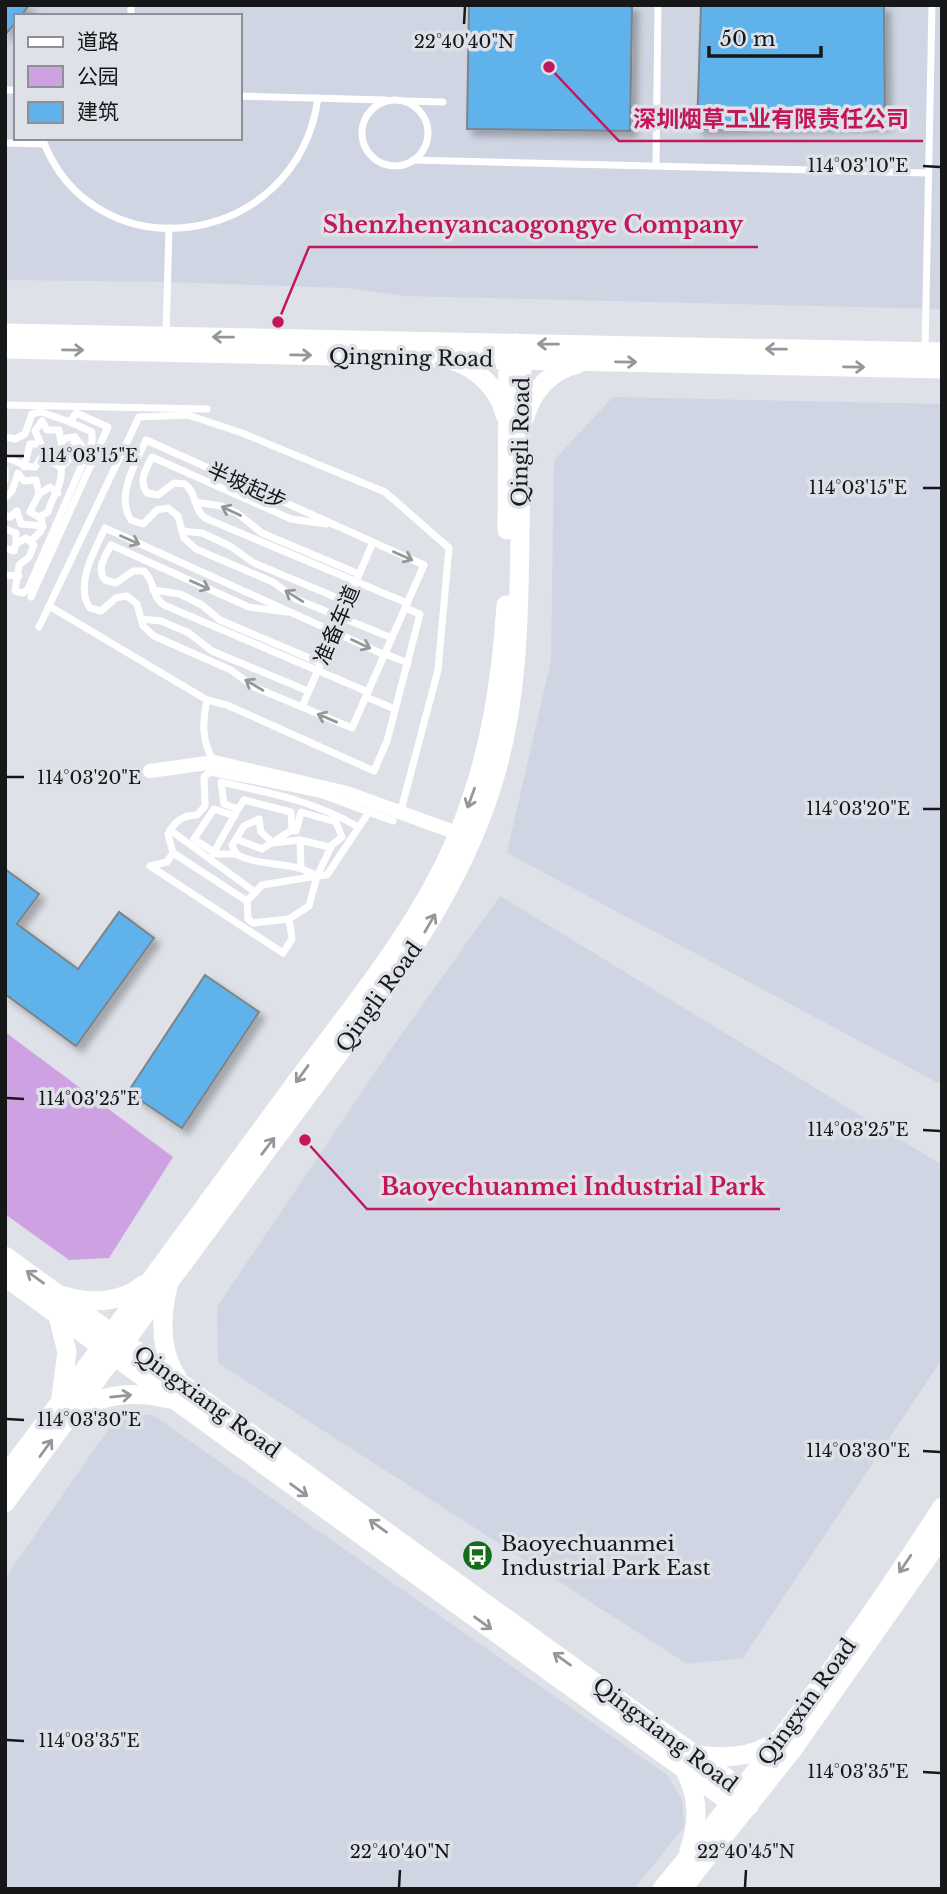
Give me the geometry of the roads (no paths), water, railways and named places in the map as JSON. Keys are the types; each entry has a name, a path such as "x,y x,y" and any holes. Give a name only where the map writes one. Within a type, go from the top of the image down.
{"street":[{"name":"Qingning Road","path":"5,332 166,344 446,358 515,354 589,362 933,360"},
{"name":"Qingning Road","path":"5,349 166,344 515,354 933,360"},
{"name":"Qingli Road","path":"5,1503 64,1410 417,945 452,885 466,836 492,785 509,717 516,666 515,354"},
{"path":"446,358 464,364 488,383 514,427"},
{"path":"514,427 538,388 567,366 589,362"},
{"path":"150,771 183,764 214,762 335,790 397,815 466,836"},
{"name":"Qingxiang Road","path":"5,1256 57,1293 113,1344 740,1799"},
{"name":"Qingxiang Road","path":"5,1277 58,1316 113,1344"},
{"path":"57,1293 76,1299 107,1300 161,1279 163,1338 178,1392 156,1396 120,1395 64,1410 67,1352 58,1316"},
{"name":"Qingli Road","path":"5,1476 64,1410"},
{"name":"Qingxin Road","path":"682,1889 740,1799 870,1615 942,1507"},
{"name":"Qingxin Road","path":"662,1889 868,1645 942,1537"},
{"path":"687,1858 693,1841 696,1808 688,1761 757,1752 785,1734"}],"lane":[{"path":"656,166 658,5"},
{"path":"932,5 929,173 933,360"},
{"path":"242,96 443,102"},
{"path":"5,143 43,141 66,179 97,206 139,224 169,228 213,224 260,201 291,170 306,145 318,98"},
{"path":"413,160 426,143 426,125 411,104 394,100 382,103 371,111 362,128 363,143 370,155 387,165 399,166 413,160 929,173"},
{"path":"166,344 169,228"},
{"path":"5,405 207,409"},
{"path":"5,437 15,439 25,434 32,414 41,412 92,432 87,453 28,589 23,593 15,590 19,565 32,553 32,540 43,526 43,519 30,512 39,494 50,487 58,493"},
{"path":"31,597 108,427 76,412 69,422"},
{"path":"39,627 139,417 188,415 242,433 385,492 449,548 438,670 397,815 369,812 320,794 210,772 204,777 209,807 194,839 256,892"},
{"path":"24,467 30,444 41,446 35,431 42,421 47,430 58,430 61,443 66,438 75,438"},
{"path":"75,438 87,453"},
{"path":"39,517 48,512 50,500 58,493 61,468 71,457 75,438"},
{"name":"半坡起步","path":"182,531 178,516 169,508 157,510 143,524 131,520 127,509 130,476 146,440 424,565 406,605"},
{"path":"5,480 5,468 9,458 24,467 37,466 43,455 61,468"},
{"name":"半坡起步","path":"195,502 192,492 185,484 174,484 158,495 147,493 142,483 152,457 291,519 334,525"},
{"path":"5,498 12,491 18,473 24,481 36,481 39,494"},
{"path":"49,606 207,700 227,705 374,771 396,709 420,614 315,555 205,518 195,502"},
{"path":"195,502 221,506 237,513 260,536 358,578"},
{"path":"5,516 10,517 17,511 21,524 43,526"},
{"path":"406,605 385,654 352,728 254,687 240,675 147,632 137,604 127,596 116,598 101,611 90,608 85,596 88,564 105,528 334,632 385,654 408,663"},
{"path":"5,529 16,533 14,551 5,548"},
{"path":"182,531 202,533 230,545 254,563 347,602"},
{"path":"182,531 189,544 281,587 296,599 392,638"},
{"path":"16,544 22,539 32,540"},
{"name":"准备车道","path":"302,707 373,542"},
{"path":"293,613 249,607 111,545 101,570 105,580 117,583 133,571 144,571 151,579 153,590 164,606 273,643 396,709"},
{"path":"5,575 19,576"},
{"path":"153,590 180,593 202,605 218,624 319,667"},
{"path":"141,619 161,621 188,633 212,651 308,691"},
{"path":"207,700 203,722 204,744 214,762"},
{"path":"237,812 224,804 221,782 283,794 333,812 358,827"},
{"path":"212,856 244,800 291,813 292,830"},
{"path":"237,812 209,807 197,815 185,815 168,834 173,853 247,901"},
{"path":"236,839 262,849 292,830 296,831 301,812 336,822 342,837 332,845 317,876 309,906 289,919 253,923 248,919 247,901 262,885 317,876 327,876 369,812"},
{"path":"236,854 232,845 244,826 259,819 261,832 273,843 300,840 332,845"},
{"path":"170,830 212,856 236,854 250,862 301,868 317,876"},
{"path":"300,840 301,868"},
{"path":"173,853 167,862 150,866 283,953 292,939 289,919"}],"place":[{"name":"深圳烟草工业有限责任公司","path":"549,67"},
{"name":"Shenzhenyancaogongye Company","path":"278,322"},
{"name":"Baoyechuanmei Industrial Park","path":"305,1140"},
{"name":"Baoyechuanmei Industrial Park East","path":"478,1556"}]}
